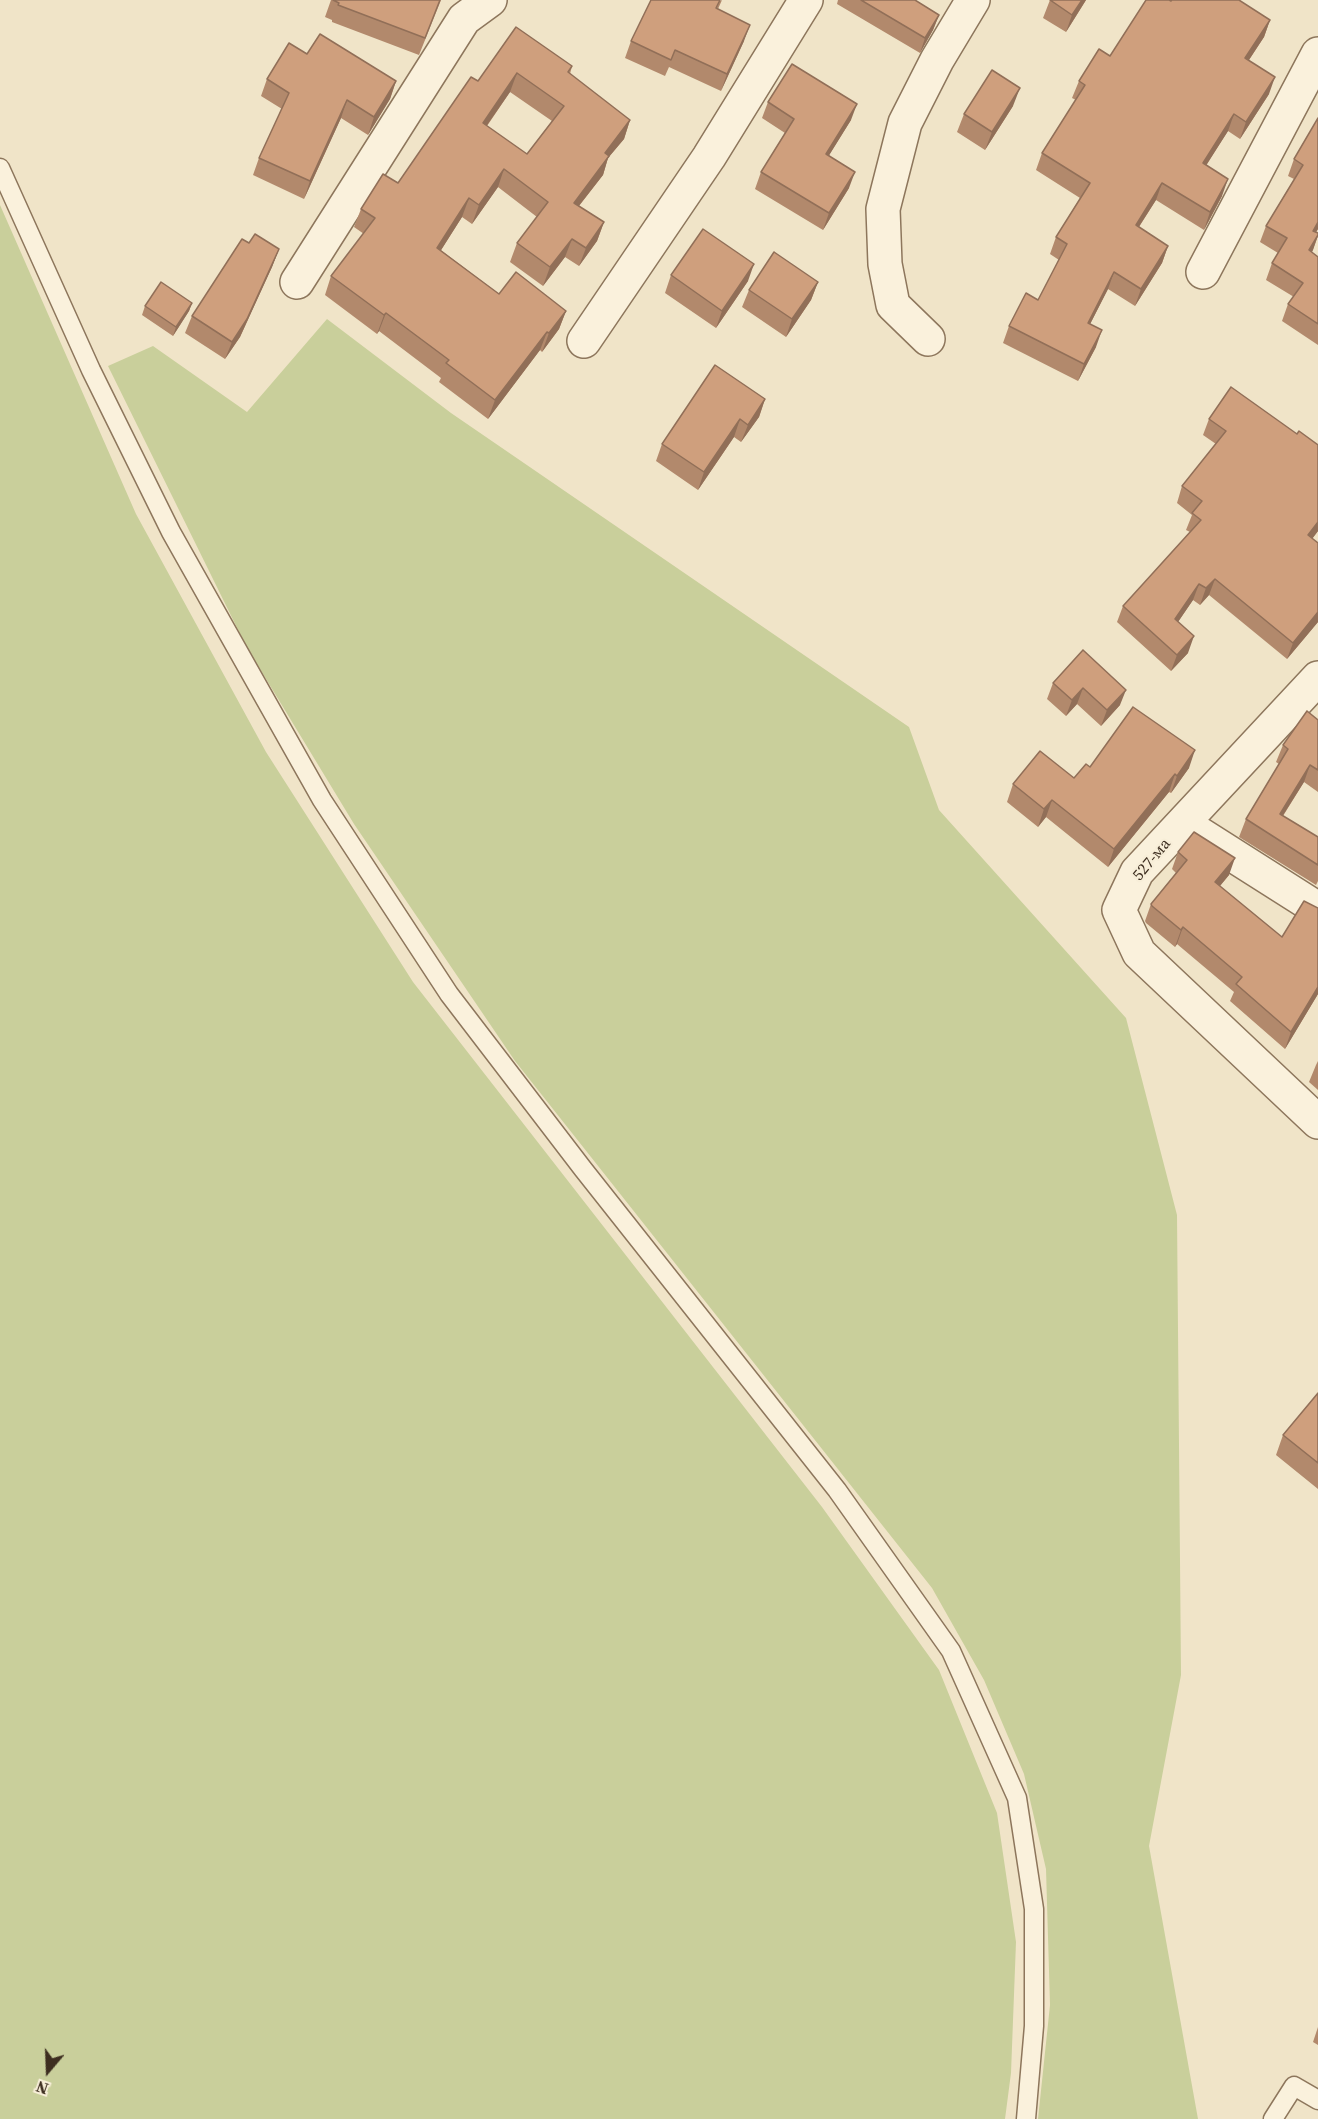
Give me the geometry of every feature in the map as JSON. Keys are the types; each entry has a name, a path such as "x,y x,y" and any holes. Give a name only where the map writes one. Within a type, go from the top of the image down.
{"street":[{"path":"297,282 464,19 490,0"},
{"path":"584,341 709,156 806,0"},
{"path":"928,339 893,305 885,264 883,209 905,123 973,0"},
{"path":"1203,272 1318,54"},
{"name":"527-ма","path":"1318,678 1137,872 1119,910 1139,953 1318,1122"},
{"path":"1184,824 1318,909"}],"lane":[{"path":"0,168 91,370 171,532 322,800 448,994 837,1490 951,1651 1017,1798 1034,1909 1034,2026 1026,2119"},
{"path":"1273,2119 1294,2086 1318,2100"}],"green space":[{"path":"0,205 136,514 266,752 413,982 822,1507 939,1670 997,1813 1016,1942 1011,2073 1005,2119 0,2119"},
{"path":"327,319 451,413 909,727 939,810 1126,1018 1177,1215 1181,1675 1149,1846 1198,2119 1038,2119 1050,2005 1046,1869 1024,1774 984,1680 932,1588 515,1061 354,824 246,646 108,366 153,346 247,412"}],"building":[{"path":"333,0 440,0 425,38 338,5 339,3"},
{"path":"651,0 720,0 716,8 750,25 727,74 675,50 671,60 631,41"},
{"path":"861,0 915,0 939,15 925,38"},
{"path":"1050,0 1082,0 1072,15"},
{"path":"1146,0 1239,0 1270,20 1245,58 1275,77 1246,122 1234,114 1203,163 1228,179 1210,212 1162,183 1136,225 1168,246 1141,289 1114,272 1088,323 1102,330 1084,364 1009,326 1026,293 1038,300 1067,244 1056,237 1090,183 1042,153 1085,85 1079,81 1099,49 1110,56"},
{"path":"516,27 572,66 568,72 630,120 605,153 609,156 574,203 604,222 586,248 572,239 550,267 517,243 548,202 504,169 479,205 469,198 437,248 499,294 516,272 566,311 495,400 446,363 449,360 331,276 375,218 361,209 383,174 398,183 471,77 478,81","holes":["517,73 564,106 527,154 483,123"]},
{"path":"320,34 396,81 374,117 347,100 310,181 259,158 289,93 267,79 289,43 307,54"},
{"path":"792,64 857,104 826,154 855,172 829,213 761,172 794,119 768,102"},
{"path":"992,70 1020,88 992,132 964,114"},
{"path":"1318,118 1318,222 1313,231 1318,235 1309,250 1318,257 1318,324 1288,304 1303,283 1272,263 1287,238 1266,226 1303,165 1294,159"},
{"path":"703,229 754,264 722,311 671,275"},
{"path":"255,234 279,249 247,319 232,342 192,316 242,239 249,243"},
{"path":"774,252 818,282 792,319 749,290"},
{"path":"161,282 192,303 176,327 145,306"},
{"path":"715,365 765,399 748,425 740,419 704,472 662,444"},
{"path":"1231,387 1297,434 1299,431 1318,445 1318,522 1308,535 1318,543 1318,612 1293,643 1215,579 1206,588 1199,584 1175,619 1194,636 1177,655 1123,606 1201,520 1192,513 1202,501 1182,486 1226,431 1209,419"},
{"path":"1083,650 1126,690 1107,710 1083,688 1072,700 1053,683"},
{"path":"1133,707 1195,750 1177,776 1175,774 1114,849 1052,800 1044,809 1013,784 1040,751 1074,778 1086,764 1090,767"},
{"path":"1307,711 1318,720 1318,770 1310,765 1280,814 1318,837 1318,865 1246,819 1288,749 1283,745"},
{"path":"1194,832 1235,858 1215,882 1282,937 1304,901 1318,908 1318,987 1291,1032 1236,984 1242,977 1183,927 1181,930 1151,904 1187,860 1178,852"},
{"path":"1318,1393 1318,1463 1283,1435"}]}
